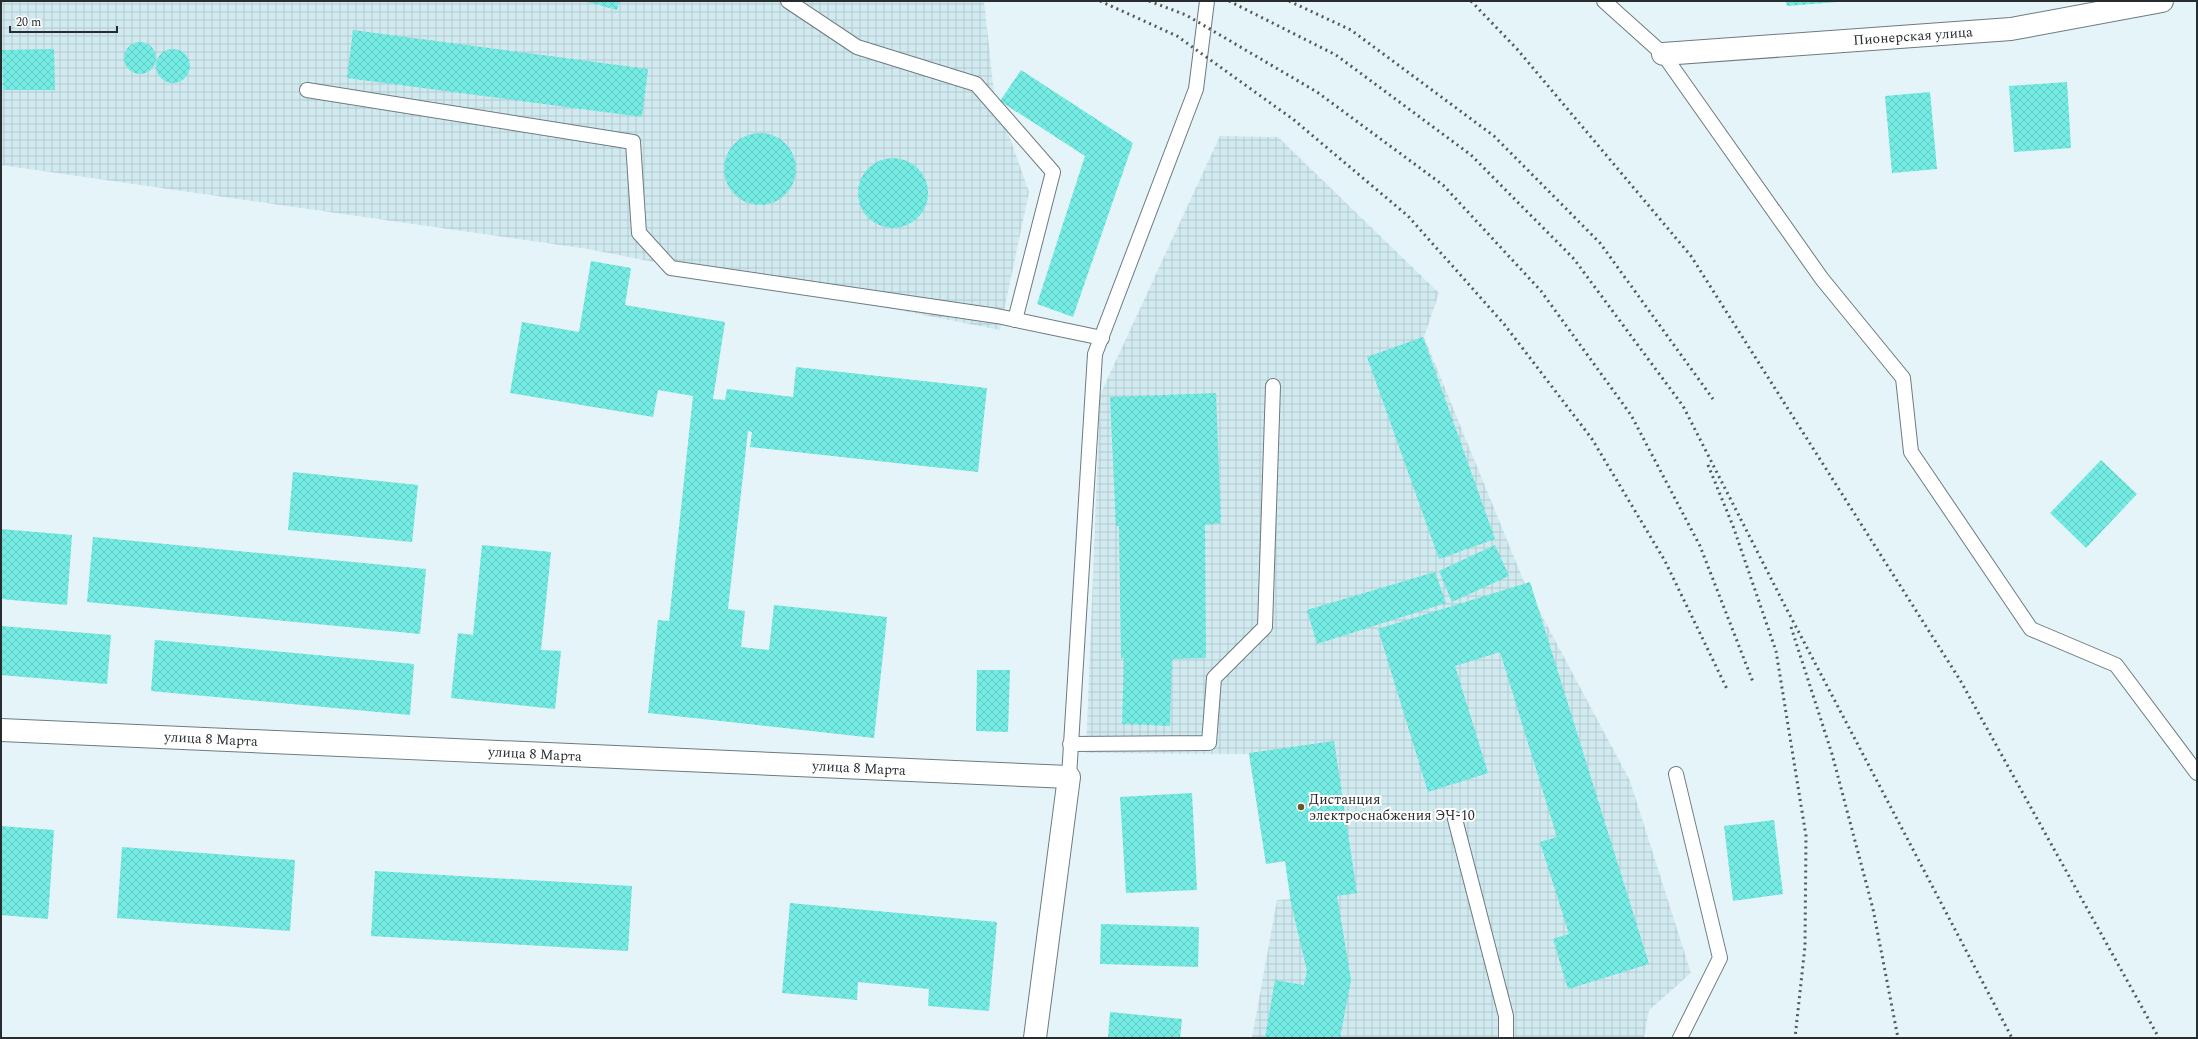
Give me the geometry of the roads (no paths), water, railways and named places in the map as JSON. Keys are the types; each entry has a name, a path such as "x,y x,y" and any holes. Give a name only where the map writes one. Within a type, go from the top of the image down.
{"street":[{"name":"Пионерская улица","path":"1663,54 2011,29 2162,1"},
{"name":"улица 8 Марта","path":"1,730 1069,777"},
{"path":"1035,1038 1069,777"}],"lane":[{"path":"788,1 857,47 976,84 1053,172 1015,320"},
{"path":"1069,777 1095,354 1196,89 1207,1"},
{"path":"1604,1 1663,54 1822,279 1903,378 1911,452 2031,629 2116,665 2197,773"},
{"path":"307,90 633,142 639,233 671,268 1015,320 1102,338"},
{"path":"1070,744 1209,742 1214,678 1265,627 1273,386"},
{"path":"1676,774 1720,958 1680,1038"},
{"path":"1455,818 1506,1016 1506,1038"}],"railway":[{"path":"1100,1 1177,36 1294,120 1408,216 1504,324 1592,439 1665,561 1727,689"},
{"path":"1149,1 1186,15 1317,92 1443,185 1541,291 1631,415 1700,546 1753,682"},
{"path":"1229,1 1336,55 1471,155 1574,259 1683,406 1784,604 2012,1038"},
{"path":"1289,1 1351,30 1494,136 1600,243 1713,399"},
{"path":"1471,1 1517,49 1691,256 1960,680 2159,1038"},
{"path":"1708,465 1733,526 1776,651 1806,836 1805,946 1795,1038"},
{"path":"1791,627 1832,754 1873,909 1898,1038"}],"place":[{"name":"Дистанция электроснабжения ЭЧ-10","path":"1301,807"}]}
